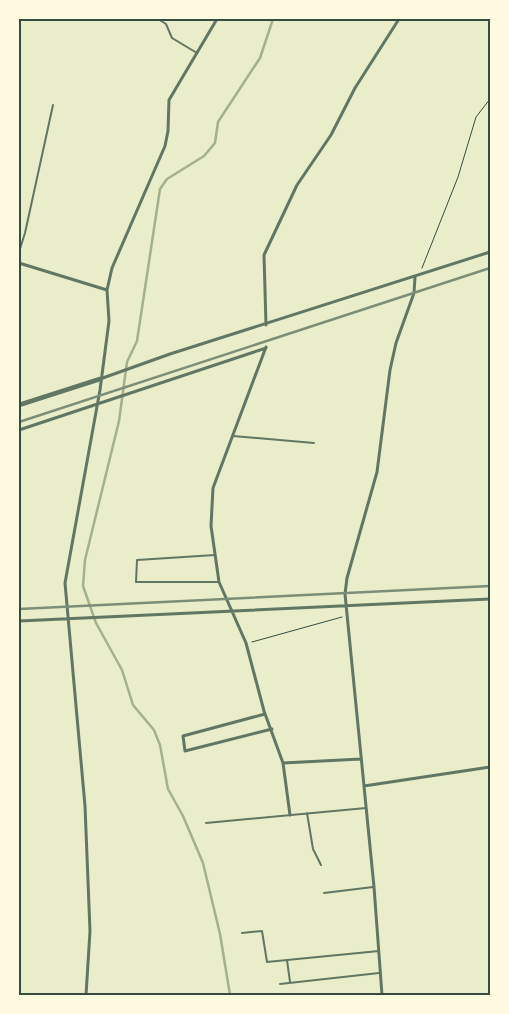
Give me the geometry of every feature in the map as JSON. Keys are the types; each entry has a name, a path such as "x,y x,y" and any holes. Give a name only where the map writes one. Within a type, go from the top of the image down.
{"street":[{"path":"86,995 90,931 86,826 65,583 110,321 107,290 112,268 165,146 168,131 169,100 217,19"},
{"path":"266,325 264,256 297,185 331,135 360,80 399,19"},
{"path":"19,405 100,380 170,354 415,278 490,252"},
{"path":"19,263 107,290"},
{"path":"382,995 346,578 377,472 390,370 396,343 414,293 415,278"},
{"path":"19,430 266,348 213,488 212,526 219,582 246,643 265,714 283,763 290,815"},
{"path":"19,621 490,599"},
{"path":"265,714 183,736 185,751 272,729"},
{"path":"283,763 361,759"},
{"path":"364,786 490,767"}],"lane":[{"path":"158,19 166,24 172,38 197,52"},
{"path":"19,252 25,233 53,105"},
{"path":"233,436 314,443"},
{"path":"215,555 137,560 136,582 219,582"},
{"path":"206,823 366,808"},
{"path":"307,813 313,849 321,865"},
{"path":"324,893 374,887"},
{"path":"242,933 262,931 267,962 379,951"},
{"path":"287,960 290,983"},
{"path":"280,984 380,972"}],"path":[{"path":"423,274 422,269 458,176 476,117 490,98"},
{"path":"246,643 348,616"}],"waterway":[{"path":"230,995 220,934 203,863 183,816 168,789 160,745 154,730 133,705 122,670 96,623 83,586 85,560 119,421 127,362 137,341 160,189 167,179 204,156 215,143 218,122 260,58 273,19"}],"railway":[{"path":"19,422 490,268"},
{"path":"19,609 490,586"}]}
